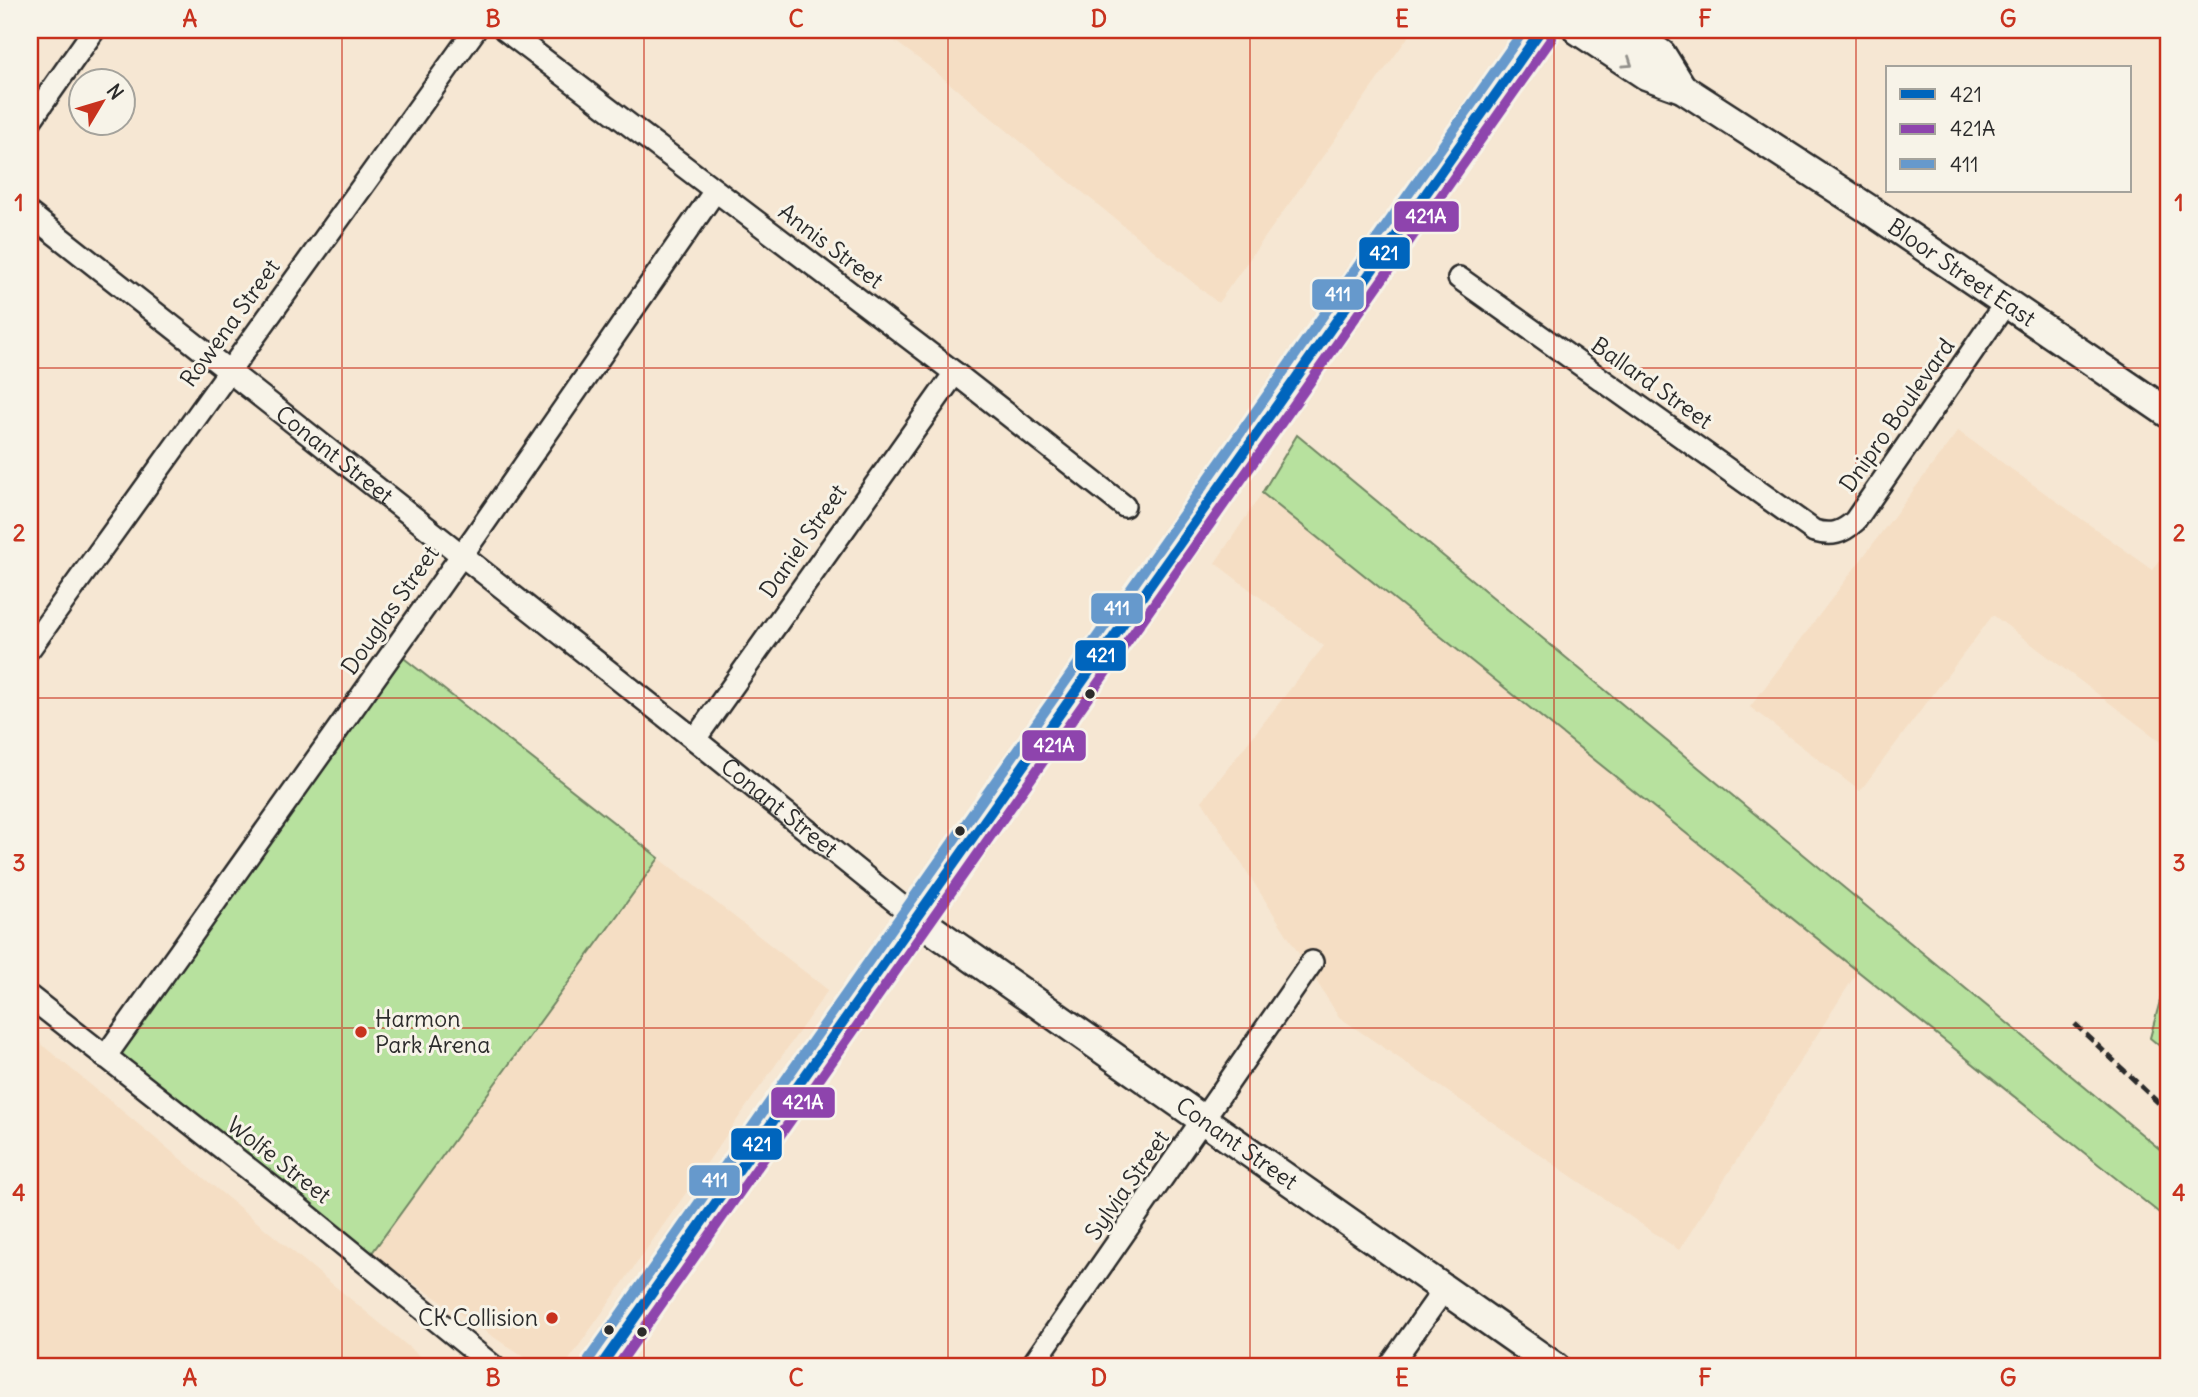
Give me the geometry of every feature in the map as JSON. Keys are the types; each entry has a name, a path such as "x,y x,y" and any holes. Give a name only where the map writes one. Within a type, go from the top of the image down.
{"main road":[{"path":"600,1367 1541,30"},
{"name":"Bloor Street East","path":"1578,30 1646,75 1682,88 2007,301 2168,413"},
{"name":"Bloor Street East","path":"1626,30 1661,54 1682,88"},
{"name":"Conant Street","path":"916,918 1443,1291 1555,1367"}],"street":[{"path":"30,121 94,30"},
{"name":"Rowena Street","path":"30,648 475,30"},
{"name":"Annis Street","path":"505,30 955,373 1124,506"},
{"name":"Douglas Street","path":"106,1057 462,555 715,191"},
{"name":"Conant Street","path":"30,214 695,739 916,918"},
{"name":"Ballard Street","path":"1459,278 1814,531"},
{"name":"Dnipro Boulevard","path":"1814,531 1835,534 1855,521 2007,301"},
{"name":"Daniel Street","path":"695,739 955,373"},
{"name":"Sylvia Street","path":"1031,1367 1312,962"},
{"name":"Wolfe Street","path":"30,997 328,1231 494,1367"},
{"path":"1389,1367 1443,1291"}],"shaded area":[{"path":"880,30 1413,30 1218,303 927,65"},
{"path":"1958,431 2153,570 2168,548 2168,747 1993,615 1860,791 1750,707"},
{"path":"1262,493 1863,963 1679,1250 1339,1017 1202,801 1324,646 1215,563"},
{"path":"659,858 828,990 564,1367 538,1367 371,1254"},
{"path":"30,1035 433,1367 30,1367"}],"green space":[{"path":"1297,435 2168,1156 2168,1220 1262,493"},
{"path":"396,652 659,858 371,1254 116,1054"},
{"path":"2168,971 2168,1053 2150,1038"}],"railway":[{"path":"2075,1024 2168,1112"}],"transit line":[{"name":"411","path":"589,1359 1524,30"},
{"name":"421","path":"600,1367 1541,30"},
{"name":"421A","path":"617,1367 1552,38"}],"place":[{"name":"Harmon Park Arena","path":"361,1032"},
{"name":"CK Collision","path":"552,1318"}]}
